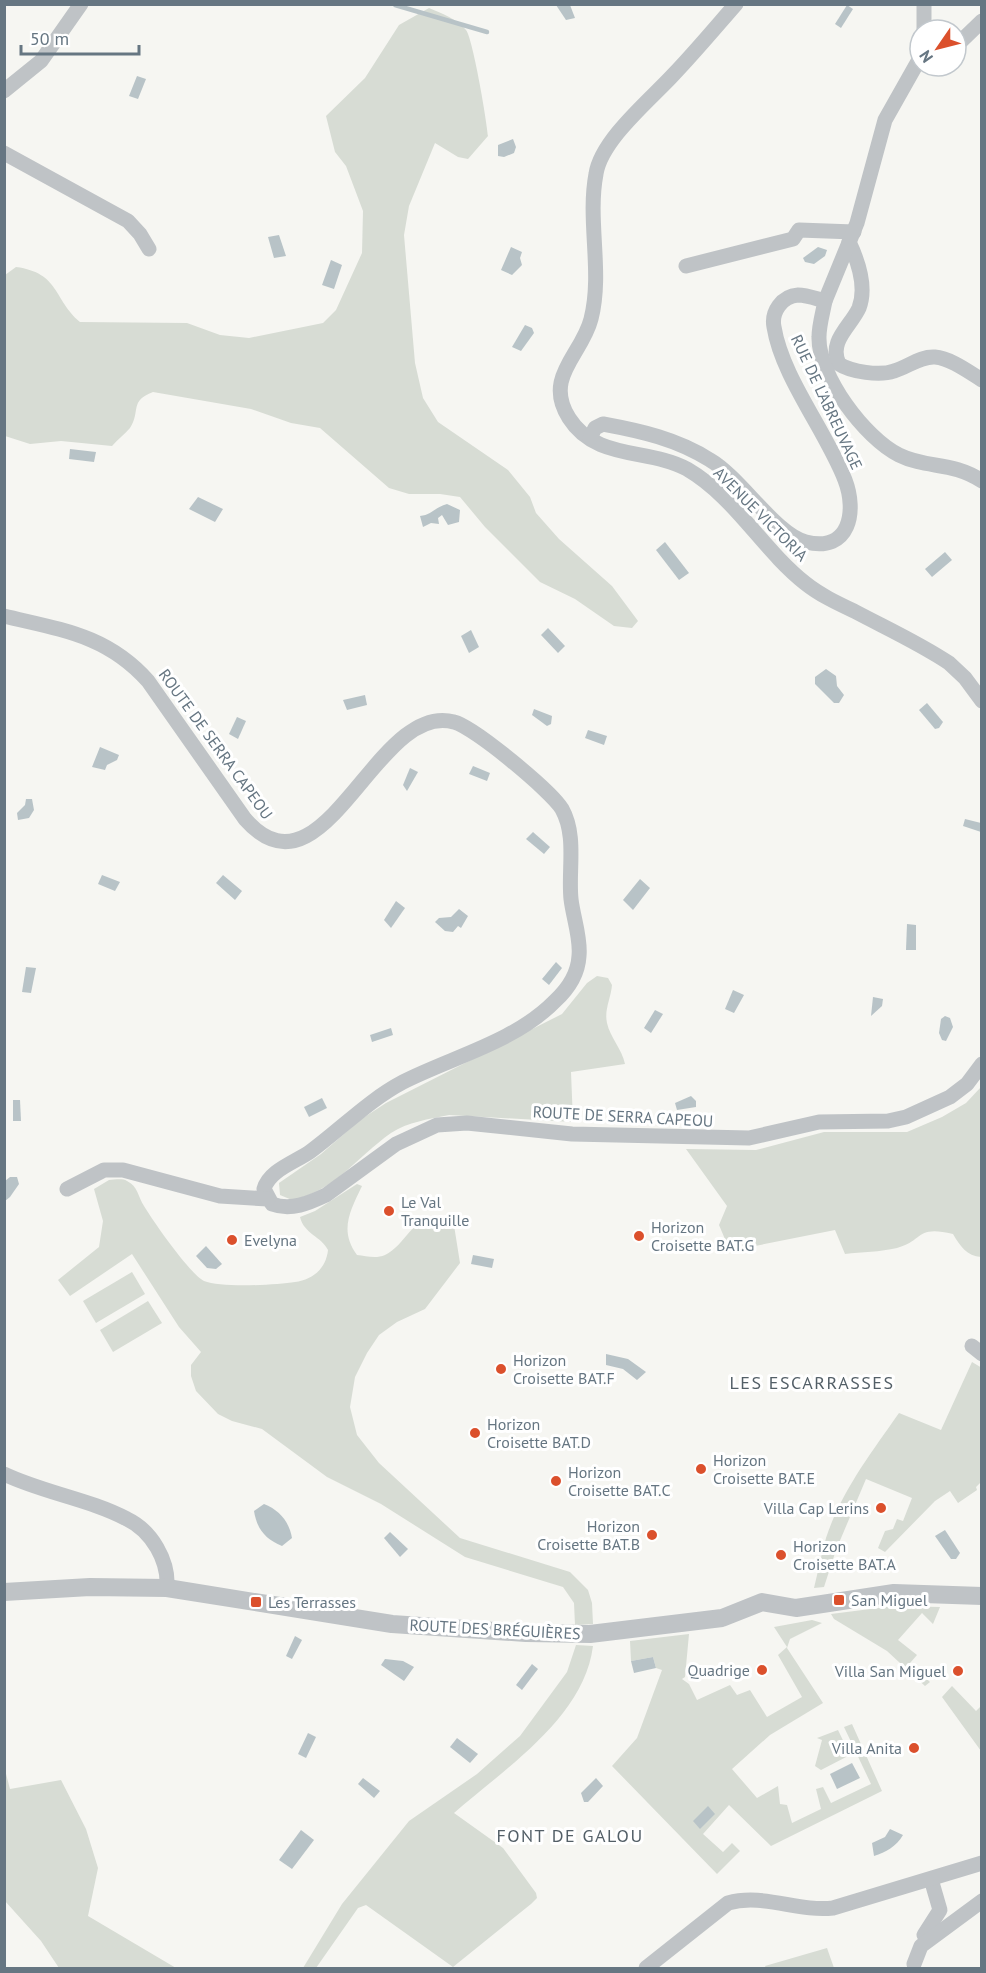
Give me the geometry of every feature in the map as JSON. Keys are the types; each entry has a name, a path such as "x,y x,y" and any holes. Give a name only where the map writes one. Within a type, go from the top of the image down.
{"street":[{"path":"4,91 41,61 81,4"},
{"name":"AVENUE VICTORIA","path":"736,4 608,145 596,169 593,198 595,283 592,315 584,337 564,369 561,383 563,407 579,430 590,438 619,451 669,461 698,476 732,507 804,582 949,663 965,678 981,701"},
{"path":"968,34 981,21"},
{"path":"825,301 852,237 885,120 909,78"},
{"path":"4,153 128,221 141,234 149,249"},
{"path":"686,266 793,239 800,230 852,237"},
{"path":"852,237 858,261 861,292 859,308 839,340 836,352 839,364 874,373 892,372 923,358 936,357 964,369 981,380"},
{"name":"RUE DE L'ABREUVAGE","path":"590,438 595,428 603,424 674,441 713,461 792,536 819,544 832,540 846,531 850,522 850,498 829,446 781,352 773,326 777,308 786,299 798,295 825,301 819,337 822,358 829,379 857,417 873,434 898,455 966,471 981,481"},
{"name":"ROUTE DE SERRA CAPEOU","path":"4,616 102,643 134,664 245,819 255,830 273,841 297,840 312,833 326,821 392,747 423,726 440,721 454,722 466,728 526,772 562,810 568,828 571,899 580,955 569,986 553,1004 525,1024 382,1094 313,1149 270,1177 264,1189 267,1199"},
{"name":"ROUTE DE SERRA CAPEOU","path":"67,1189 104,1170 123,1170 220,1196 267,1199 279,1207 313,1201 326,1195 396,1144 415,1133 444,1124 467,1123 572,1134 749,1138 819,1122 888,1121 906,1117 950,1096 967,1084 981,1064"},
{"path":"4,1474 33,1487 129,1519 148,1535 160,1552 168,1573 166,1588"},
{"name":"ROUTE DES BRÉGUIÈRES","path":"4,1592 90,1587 166,1588 392,1624 526,1633 590,1634 722,1618 762,1602 796,1608 894,1593 981,1596"},
{"path":"646,1968 728,1903 742,1899 818,1910 981,1863"},
{"path":"914,1964 926,1931 935,1921 940,1910 931,1879"},
{"path":"921,1946 981,1901"}],"shaded area":[{"path":"556,5 570,5 575,18 566,20"},
{"path":"847,5 853,9 841,28 835,24"},
{"path":"429,8 444,14 466,30 476,64 488,136 468,159 458,157 435,143 409,206 404,235 415,363 423,398 438,422 508,470 530,497 536,513 559,539 612,586 638,621 632,628 614,626 575,599 540,582 485,527 460,497 440,494 409,494 389,488 320,428 291,423 251,409 153,392 141,399 130,428 112,446 61,441 30,444 5,436 5,275 16,267 30,270 48,281 80,322 187,323 220,335 249,338 323,323 336,310 362,253 363,211 346,166 335,152 326,116 365,78 399,25"},
{"path":"137,76 146,79 138,99 129,96"},
{"path":"513,139 516,147 514,153 504,157 498,156 498,145"},
{"path":"279,235 286,256 274,258 268,237"},
{"path":"511,247 522,252 520,258 522,265 512,275 501,270"},
{"path":"818,247 827,250 825,256 814,264 805,262 803,258"},
{"path":"331,260 342,265 334,289 322,285"},
{"path":"525,325 532,328 534,333 521,351 512,347"},
{"path":"70,449 96,452 94,462 69,459"},
{"path":"198,497 223,509 215,522 189,509"},
{"path":"447,504 460,510 459,522 448,525 442,515 438,518 439,524 431,523 423,527 420,516"},
{"path":"665,542 689,573 679,580 656,550"},
{"path":"945,552 952,560 932,577 925,569"},
{"path":"548,628 565,646 558,653 541,635"},
{"path":"471,630 479,647 469,653 461,636"},
{"path":"826,669 836,676 837,686 844,695 839,703 834,703 815,684 815,677"},
{"path":"365,695 367,705 347,710 343,700"},
{"path":"927,703 943,722 939,728 935,729 919,710"},
{"path":"534,709 552,716 551,724 547,726 532,715"},
{"path":"237,717 246,721 238,739 229,734"},
{"path":"588,730 607,736 604,745 585,738"},
{"path":"100,747 119,755 117,760 107,765 105,770 92,767"},
{"path":"473,766 490,773 487,781 469,774"},
{"path":"410,768 418,772 407,791 403,785"},
{"path":"26,799 32,799 34,810 29,818 18,820 17,813 25,805"},
{"path":"965,819 981,823 981,832 963,826"},
{"path":"533,832 550,847 544,854 526,839"},
{"path":"102,875 120,882 115,891 98,884"},
{"path":"223,875 242,891 235,900 216,883"},
{"path":"640,879 650,888 633,910 623,900"},
{"path":"396,901 405,908 391,928 384,920"},
{"path":"459,909 468,916 461,928 458,926 453,932 445,931 435,922 439,918 451,917"},
{"path":"907,924 916,925 916,950 906,950"},
{"path":"556,962 562,968 549,985 542,979"},
{"path":"26,967 36,968 31,993 22,992"},
{"path":"597,976 608,978 612,985 606,1013 607,1023 625,1064 571,1072 573,1122 449,1115 419,1121 391,1133 321,1189 292,1200 280,1195 279,1183 321,1154 360,1120 386,1103 562,1014 587,983"},
{"path":"733,990 744,995 734,1013 725,1009"},
{"path":"873,997 883,999 882,1006 871,1016"},
{"path":"655,1010 663,1014 651,1033 644,1028"},
{"path":"945,1016 950,1018 953,1027 946,1041 942,1040 939,1033 941,1019"},
{"path":"391,1028 393,1035 372,1042 370,1035"},
{"path":"981,1087 981,1257 964,1250 953,1234 932,1231 906,1245 878,1251 845,1254 835,1230 730,1251 719,1225 727,1206 686,1149 756,1150 824,1132 907,1132 942,1117 966,1103"},
{"path":"691,1096 696,1101 696,1107 677,1110 675,1103"},
{"path":"322,1098 327,1108 309,1117 304,1107"},
{"path":"13,1100 20,1100 21,1121 13,1121"},
{"path":"10,1177 17,1177 19,1184 5,1201 5,1181"},
{"path":"109,1180 123,1180 131,1183 155,1223 190,1268 204,1281 223,1285 286,1283 301,1281 312,1276 321,1268 328,1250 305,1227 300,1217 315,1211 357,1184 362,1186 350,1212 348,1238 357,1255 375,1257 385,1255 421,1222 440,1216 453,1219 460,1263 425,1309 397,1322 379,1335 355,1377 350,1407 357,1435 379,1463 460,1538 570,1572 588,1590 592,1603 593,1624 575,1625 574,1603 563,1587 465,1557 381,1504 327,1477 262,1429 232,1421 218,1414 196,1391 191,1376 191,1365 201,1352 179,1327 132,1254 70,1296 58,1280 99,1247 103,1221 94,1189"},
{"path":"206,1246 222,1264 216,1269 207,1268 196,1256"},
{"path":"473,1255 494,1259 492,1268 471,1264"},
{"path":"132,1272 145,1294 96,1323 83,1301"},
{"path":"148,1301 162,1323 113,1352 100,1330"},
{"path":"606,1354 628,1359 646,1372 637,1380 623,1369 606,1365"},
{"path":"972,1362 982,1368 982,1481 976,1487 977,1490 958,1503 950,1491 935,1501 885,1552 878,1548 885,1531 893,1529 897,1519 903,1521 912,1498 866,1479 836,1550 824,1587 814,1588 832,1521 848,1489 878,1443 899,1413 941,1430"},
{"path":"264,1504 274,1509 286,1521 292,1538 282,1546 266,1537 257,1523 254,1511"},
{"path":"945,1530 960,1553 956,1559 951,1559 935,1536"},
{"path":"390,1532 408,1549 400,1557 384,1538"},
{"path":"894,1606 940,1607 933,1624 922,1613 898,1640 917,1655 910,1663 930,1682 925,1686 887,1651 834,1619 831,1614"},
{"path":"812,1620 822,1623 790,1639 787,1648 823,1703 770,1735 732,1769 757,1798 778,1786 780,1804 787,1805 792,1823 821,1809 816,1789 823,1787 831,1803 871,1784 844,1727 852,1724 882,1791 771,1846 729,1805 703,1834 723,1852 732,1843 740,1851 717,1874 612,1766 637,1738 662,1670 656,1668 653,1657 631,1661 630,1641 689,1634 685,1677 682,1679 689,1684 697,1700 730,1685 737,1695 750,1690 767,1717 802,1697 778,1655 787,1647 774,1627"},
{"path":"295,1636 302,1640 292,1659 286,1656"},
{"path":"576,1645 593,1646 586,1672 575,1696 539,1740 454,1813 503,1848 536,1893 537,1898 453,1967 366,1905 358,1908 316,1968 303,1968 342,1904 409,1821 477,1774 520,1736 567,1672"},
{"path":"653,1657 656,1668 634,1673 631,1661"},
{"path":"385,1659 403,1661 414,1667 404,1681 381,1665"},
{"path":"532,1664 538,1669 522,1690 516,1685"},
{"path":"952,1686 976,1711 981,1706 981,1751 942,1697"},
{"path":"838,1730 850,1755 821,1770 815,1766 822,1740 817,1738"},
{"path":"308,1733 316,1737 306,1758 298,1754"},
{"path":"457,1738 478,1754 470,1763 450,1747"},
{"path":"852,1763 860,1778 837,1789 830,1774"},
{"path":"5,1770 10,1789 61,1780 86,1829 98,1868 88,1916 176,1968 59,1968 41,1941 5,1901"},
{"path":"363,1778 380,1791 374,1798 358,1784"},
{"path":"596,1778 603,1786 588,1802 584,1802 581,1793"},
{"path":"708,1806 715,1814 700,1829 693,1821"},
{"path":"890,1829 903,1835 897,1843 883,1853 874,1856 872,1843 885,1837"},
{"path":"301,1830 314,1840 292,1869 279,1860"},
{"path":"827,1948 834,1968 766,1968 765,1966"}],"waterway":[{"path":"395,5 487,32"}],"place":[{"name":"Le Val Tranquille","path":"389,1211"},
{"name":"Horizon Croisette BAT.G","path":"639,1236"},
{"name":"Evelyna","path":"232,1240"},
{"name":"Horizon Croisette BAT.F","path":"501,1369"},
{"name":"Horizon Croisette BAT.D","path":"475,1433"},
{"name":"Horizon Croisette BAT.E","path":"701,1469"},
{"name":"Horizon Croisette BAT.C","path":"556,1481"},
{"name":"Villa Cap Lerins","path":"881,1508"},
{"name":"Horizon Croisette BAT.B","path":"652,1535"},
{"name":"Horizon Croisette BAT.A","path":"781,1555"},
{"name":"San Miguel","path":"839,1600"},
{"name":"Les Terrasses","path":"256,1602"},
{"name":"Quadrige","path":"762,1670"},
{"name":"Villa San Miguel","path":"958,1671"},
{"name":"Villa Anita","path":"914,1748"}],"district":[{"name":"LES ESCARRASSES","path":"812,1382"},
{"name":"FONT DE GALOU","path":"570,1835"}]}
